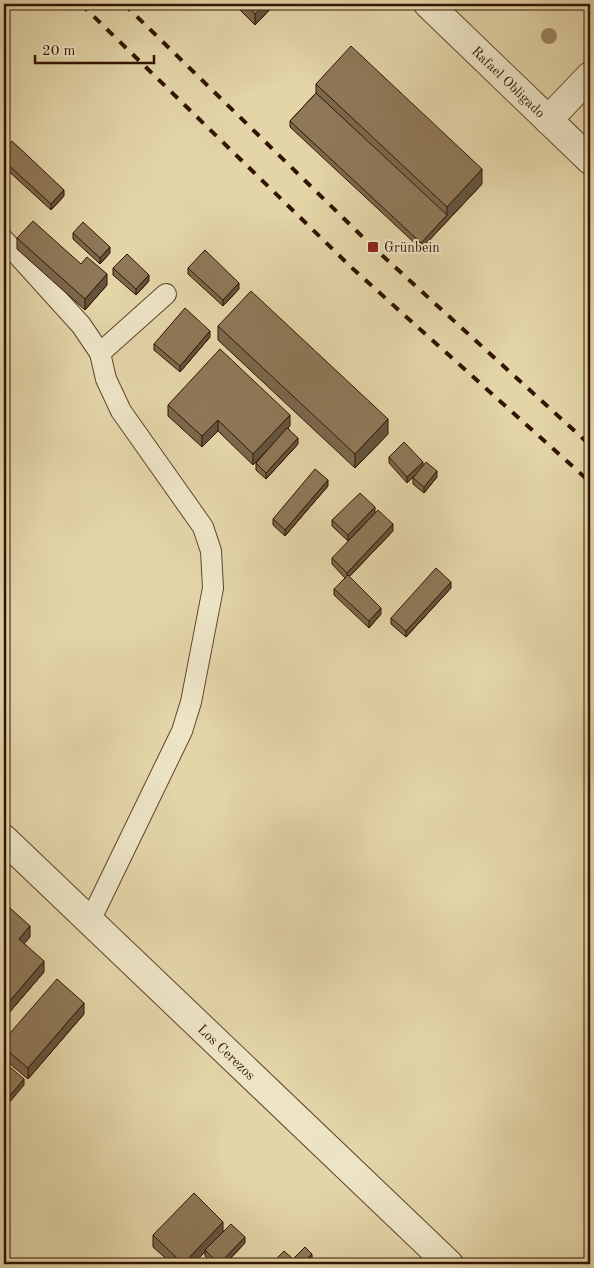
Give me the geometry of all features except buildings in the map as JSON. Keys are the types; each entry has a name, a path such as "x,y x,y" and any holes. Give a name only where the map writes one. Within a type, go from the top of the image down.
{"street":[{"name":"Rafael Obligado","path":"428,4 590,160"},
{"path":"548,120 590,76"},
{"name":"Los Cerezos","path":"4,839 436,1260"}],"lane":[{"path":"4,240 81,325 100,353 106,379 121,411 202,527 211,551 213,588 191,702 182,731 90,921"},
{"path":"100,353 166,294"}],"railway":[{"path":"81,4 352,268 590,482"},
{"path":"124,4 373,247 590,445"}],"place":[{"name":"Grünbein","path":"373,247"}]}
